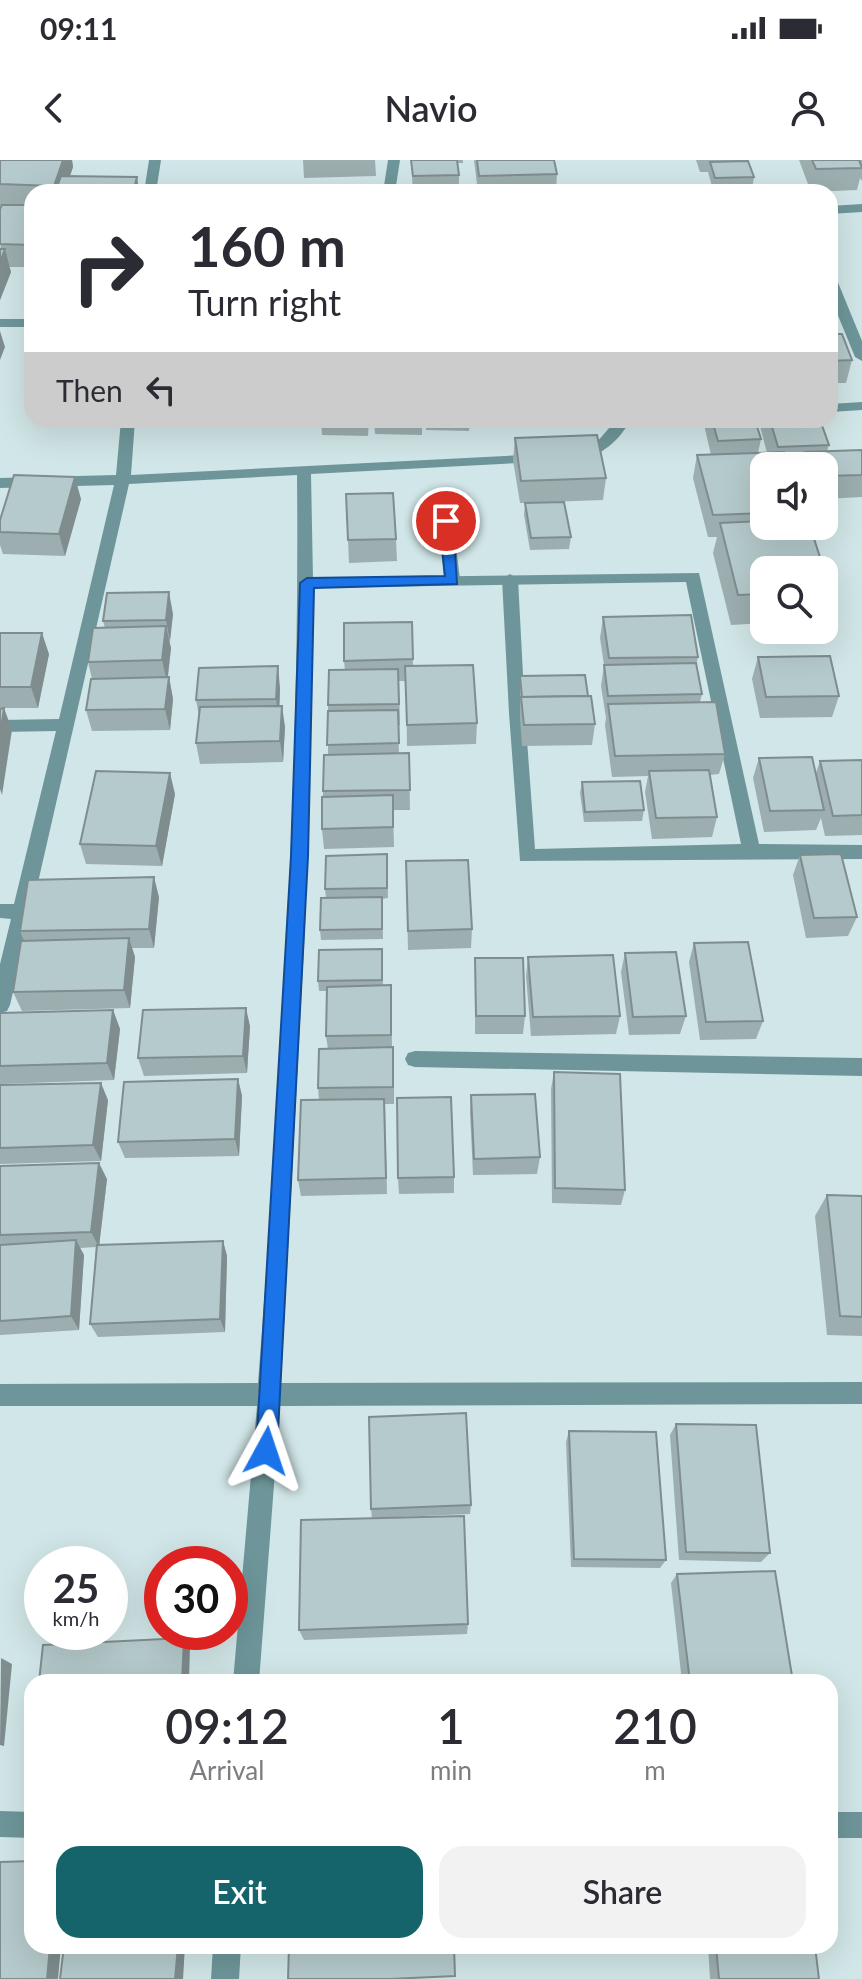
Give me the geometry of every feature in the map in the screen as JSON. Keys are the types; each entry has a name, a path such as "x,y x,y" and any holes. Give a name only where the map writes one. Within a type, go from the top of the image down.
{"street":[{"path":"151,184 155,160"},
{"path":"390,184 394,160"},
{"path":"838,210 862,208"},
{"path":"838,298 862,357"},
{"path":"846,316 862,315"},
{"path":"0,323 24,323"},
{"path":"838,408 862,406"},
{"path":"0,1005 123,480 127,428"},
{"path":"0,483 123,480 587,454 614,436 618,428"},
{"path":"247,1674 271,1393 299,856 307,583 304,470"},
{"path":"443,494 452,580"},
{"path":"307,583 693,577 751,851"},
{"path":"510,579 526,856 862,852"},
{"path":"0,726 65,725"},
{"path":"0,911 22,912"},
{"path":"415,1059 862,1067"},
{"path":"0,1395 862,1393"},
{"path":"0,1824 24,1825"},
{"path":"838,1825 862,1825"},
{"path":"225,1979 227,1954"}],"building":[{"path":"0,160 63,160 55,184 0,184"},
{"path":"411,160 457,160 459,175 413,176"},
{"path":"477,160 554,160 557,174 479,176"},
{"path":"812,160 859,160 862,168 816,169"},
{"path":"748,161 754,177 715,178 710,162"},
{"path":"61,176 137,177 135,184 58,184"},
{"path":"2,205 24,205 24,245 0,244"},
{"path":"838,334 842,334 852,360 838,361"},
{"path":"714,428 758,428 761,439 718,441"},
{"path":"772,428 823,428 829,445 778,447"},
{"path":"597,435 606,478 521,481 515,438"},
{"path":"862,450 862,475 838,476 838,452 805,452"},
{"path":"750,453 750,514 713,515 697,455"},
{"path":"14,475 75,477 59,534 0,532 0,520"},
{"path":"393,493 396,539 348,540 346,494"},
{"path":"564,502 571,537 531,538 525,503"},
{"path":"750,522 750,540 814,540 820,556 750,556 750,595 738,595 720,523"},
{"path":"169,592 166,620 103,621 107,593"},
{"path":"691,615 698,657 609,658 603,617"},
{"path":"412,622 413,659 344,661 344,623"},
{"path":"166,626 162,660 88,662 93,628"},
{"path":"0,633 42,633 31,687 0,687"},
{"path":"830,656 839,696 766,697 758,657"},
{"path":"696,663 702,694 608,696 604,665"},
{"path":"473,665 477,723 407,725 405,666"},
{"path":"278,666 276,699 196,700 199,668"},
{"path":"398,669 399,704 328,705 329,670"},
{"path":"585,675 588,696 522,697 520,676"},
{"path":"169,677 165,709 86,710 91,679"},
{"path":"591,696 595,724 524,725 521,697"},
{"path":"716,702 725,754 615,756 608,704"},
{"path":"282,706 280,741 196,743 200,707"},
{"path":"4,708 0,736 0,709"},
{"path":"398,710 399,743 327,745 328,711"},
{"path":"409,753 410,790 323,791 324,755"},
{"path":"812,757 824,810 770,811 759,758"},
{"path":"862,760 862,815 833,816 820,761"},
{"path":"709,770 717,817 656,818 649,771"},
{"path":"96,771 170,773 156,846 80,844"},
{"path":"640,781 644,810 585,812 582,782"},
{"path":"393,795 393,827 322,829 322,797"},
{"path":"387,854 387,888 325,889 326,856"},
{"path":"841,854 857,917 814,918 800,855"},
{"path":"468,860 472,929 408,931 406,861"},
{"path":"154,877 149,929 20,931 28,880"},
{"path":"382,897 382,929 320,930 321,898"},
{"path":"129,938 124,990 13,992 21,941"},
{"path":"748,942 763,1021 706,1022 694,943"},
{"path":"382,949 382,980 318,981 319,950"},
{"path":"676,952 686,1016 633,1017 625,953"},
{"path":"613,955 620,1016 533,1017 528,957"},
{"path":"475,958 523,958 525,1016 476,1016"},
{"path":"391,985 391,1035 326,1036 327,987"},
{"path":"246,1008 243,1056 138,1058 143,1010"},
{"path":"113,1010 107,1063 0,1066 0,1013"},
{"path":"393,1047 393,1087 318,1088 319,1049"},
{"path":"554,1072 620,1074 625,1190 555,1188"},
{"path":"238,1079 235,1139 118,1142 124,1082"},
{"path":"101,1083 93,1145 0,1148 0,1085"},
{"path":"535,1094 540,1157 474,1159 471,1095"},
{"path":"451,1097 454,1177 398,1178 397,1098"},
{"path":"384,1099 386,1178 298,1180 301,1100"},
{"path":"99,1163 91,1232 0,1235 0,1166"},
{"path":"827,1195 862,1196 862,1317 840,1316"},
{"path":"76,1240 71,1316 0,1321 0,1245"},
{"path":"223,1241 220,1319 90,1324 97,1245"},
{"path":"466,1413 471,1505 371,1509 369,1417"},
{"path":"676,1424 756,1425 770,1553 686,1552"},
{"path":"569,1431 656,1432 666,1560 574,1559"},
{"path":"464,1516 468,1624 299,1630 301,1520"},
{"path":"775,1571 792,1674 689,1674 677,1574"},
{"path":"144,1640 144,1650 183,1650 182,1674 40,1674 42,1650 128,1650 128,1641"},
{"path":"24,1861 24,1954 49,1954 47,1979 0,1979 0,1862"},
{"path":"63,1954 177,1954 175,1979 60,1979"},
{"path":"289,1954 454,1954 455,1976 288,1979"},
{"path":"717,1954 816,1954 819,1979 719,1979"}],"route":[{"path":"266,1451 290,1055 307,583 452,580 446,521"}]}
